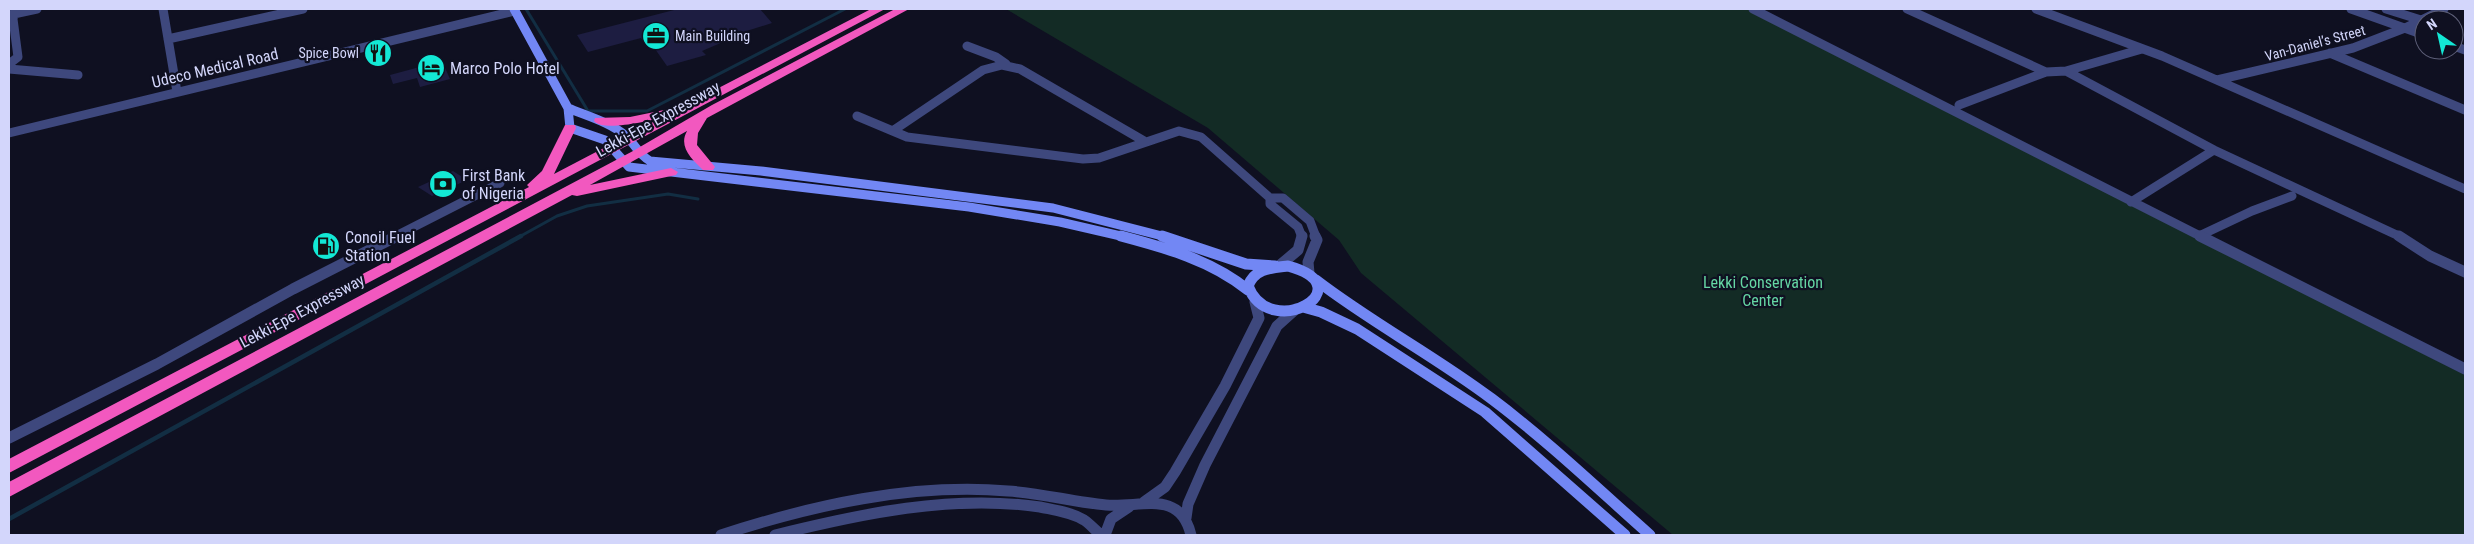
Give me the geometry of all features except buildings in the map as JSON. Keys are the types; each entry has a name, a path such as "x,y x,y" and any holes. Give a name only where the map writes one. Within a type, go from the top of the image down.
{"highway":[{"name":"Lekki-Epe Expressway","path":"635,147 695,105 879,9"},
{"name":"Lekki-Epe Expressway","path":"9,467 508,206 716,108 903,9"},
{"path":"635,147 673,122 760,76 767,68"},
{"path":"600,121 651,118 695,105"},
{"path":"708,167 690,148 689,140 691,131 716,108"},
{"path":"508,206 548,173 570,128"},
{"name":"Lekki-Epe Expressway","path":"9,490 545,203 618,154"},
{"path":"388,286 416,265 572,182 618,154"},
{"path":"545,203 589,189 671,172"}],"street":[{"path":"9,64 18,57 13,12 37,9"},
{"path":"163,9 177,92"},
{"path":"168,39 303,9"},
{"path":"1753,9 2131,202 2465,369"},
{"path":"1907,9 2046,72"},
{"path":"2036,9 2217,80 2465,189"},
{"path":"2351,9 2414,31"},
{"path":"2386,9 2414,18"},
{"path":"515,10 568,108 570,128 600,138 629,167 747,179 1002,211 1065,222 1132,238 1191,257 1224,272 1248,290"},
{"name":"Udeco Medical Road","path":"9,133 515,10"},
{"name":"Van-Daniel’s Street","path":"2217,80 2353,48 2414,24"},
{"path":"967,46 1020,69 1144,141"},
{"path":"1959,104 2046,72 2066,71 2142,49"},
{"path":"2330,53 2465,110"},
{"path":"894,130 983,70 993,65 1006,64"},
{"path":"9,69 78,75"},
{"path":"2066,71 2214,150 2396,234 2430,256 2465,272"},
{"path":"568,108 619,130 650,161 761,171 1053,208 1145,230 1246,264 1299,269 1312,277 1342,302 1466,380 1503,407 1650,535"},
{"path":"857,116 907,137 1083,159 1099,158 1174,131 1201,137 1270,198 1283,198 1310,221 1317,240 1308,262 1312,277 1318,287 1317,294 1312,302 1300,308 1277,326 1191,495 1186,518 1191,535"},
{"path":"2131,202 2214,150"},
{"path":"9,438 157,364 293,289 500,183"},
{"path":"2199,236 2252,211 2292,196"},
{"path":"1105,535 1111,520 1121,511 1137,504 1165,487 1225,386 1259,318 1255,302 1249,295 1247,284 1251,277 1259,271 1277,266 1291,259 1303,240 1302,232 1270,204 1270,198"},
{"path":"1255,302 1276,310 1300,308 1321,312 1356,329 1485,412 1625,535"},
{"path":"721,535 766,520 819,508 909,493 992,490 1054,495 1106,505 1164,504 1186,518"},
{"path":"775,535 861,515 937,506 984,504 1022,504 1056,510 1086,521 1095,527 1101,535"}],"green space":[{"name":"Lekki Conservation Center","path":"1006,9 1747,9 2465,375 2465,535 1673,535 1361,273 1339,240 1208,128"}],"waterway":[{"path":"526,9 588,111 647,111 845,9"},
{"path":"519,237 557,216 587,206 668,194 698,199"},
{"path":"9,519 521,236"}],"place":[{"name":"Main Building","path":"656,36"},
{"name":"Spice Bowl","path":"378,53"},
{"name":"Marco Polo Hotel","path":"431,68"},
{"name":"First Bank of Nigeria","path":"443,184"},
{"name":"Conoil Fuel Station","path":"326,246"}]}
